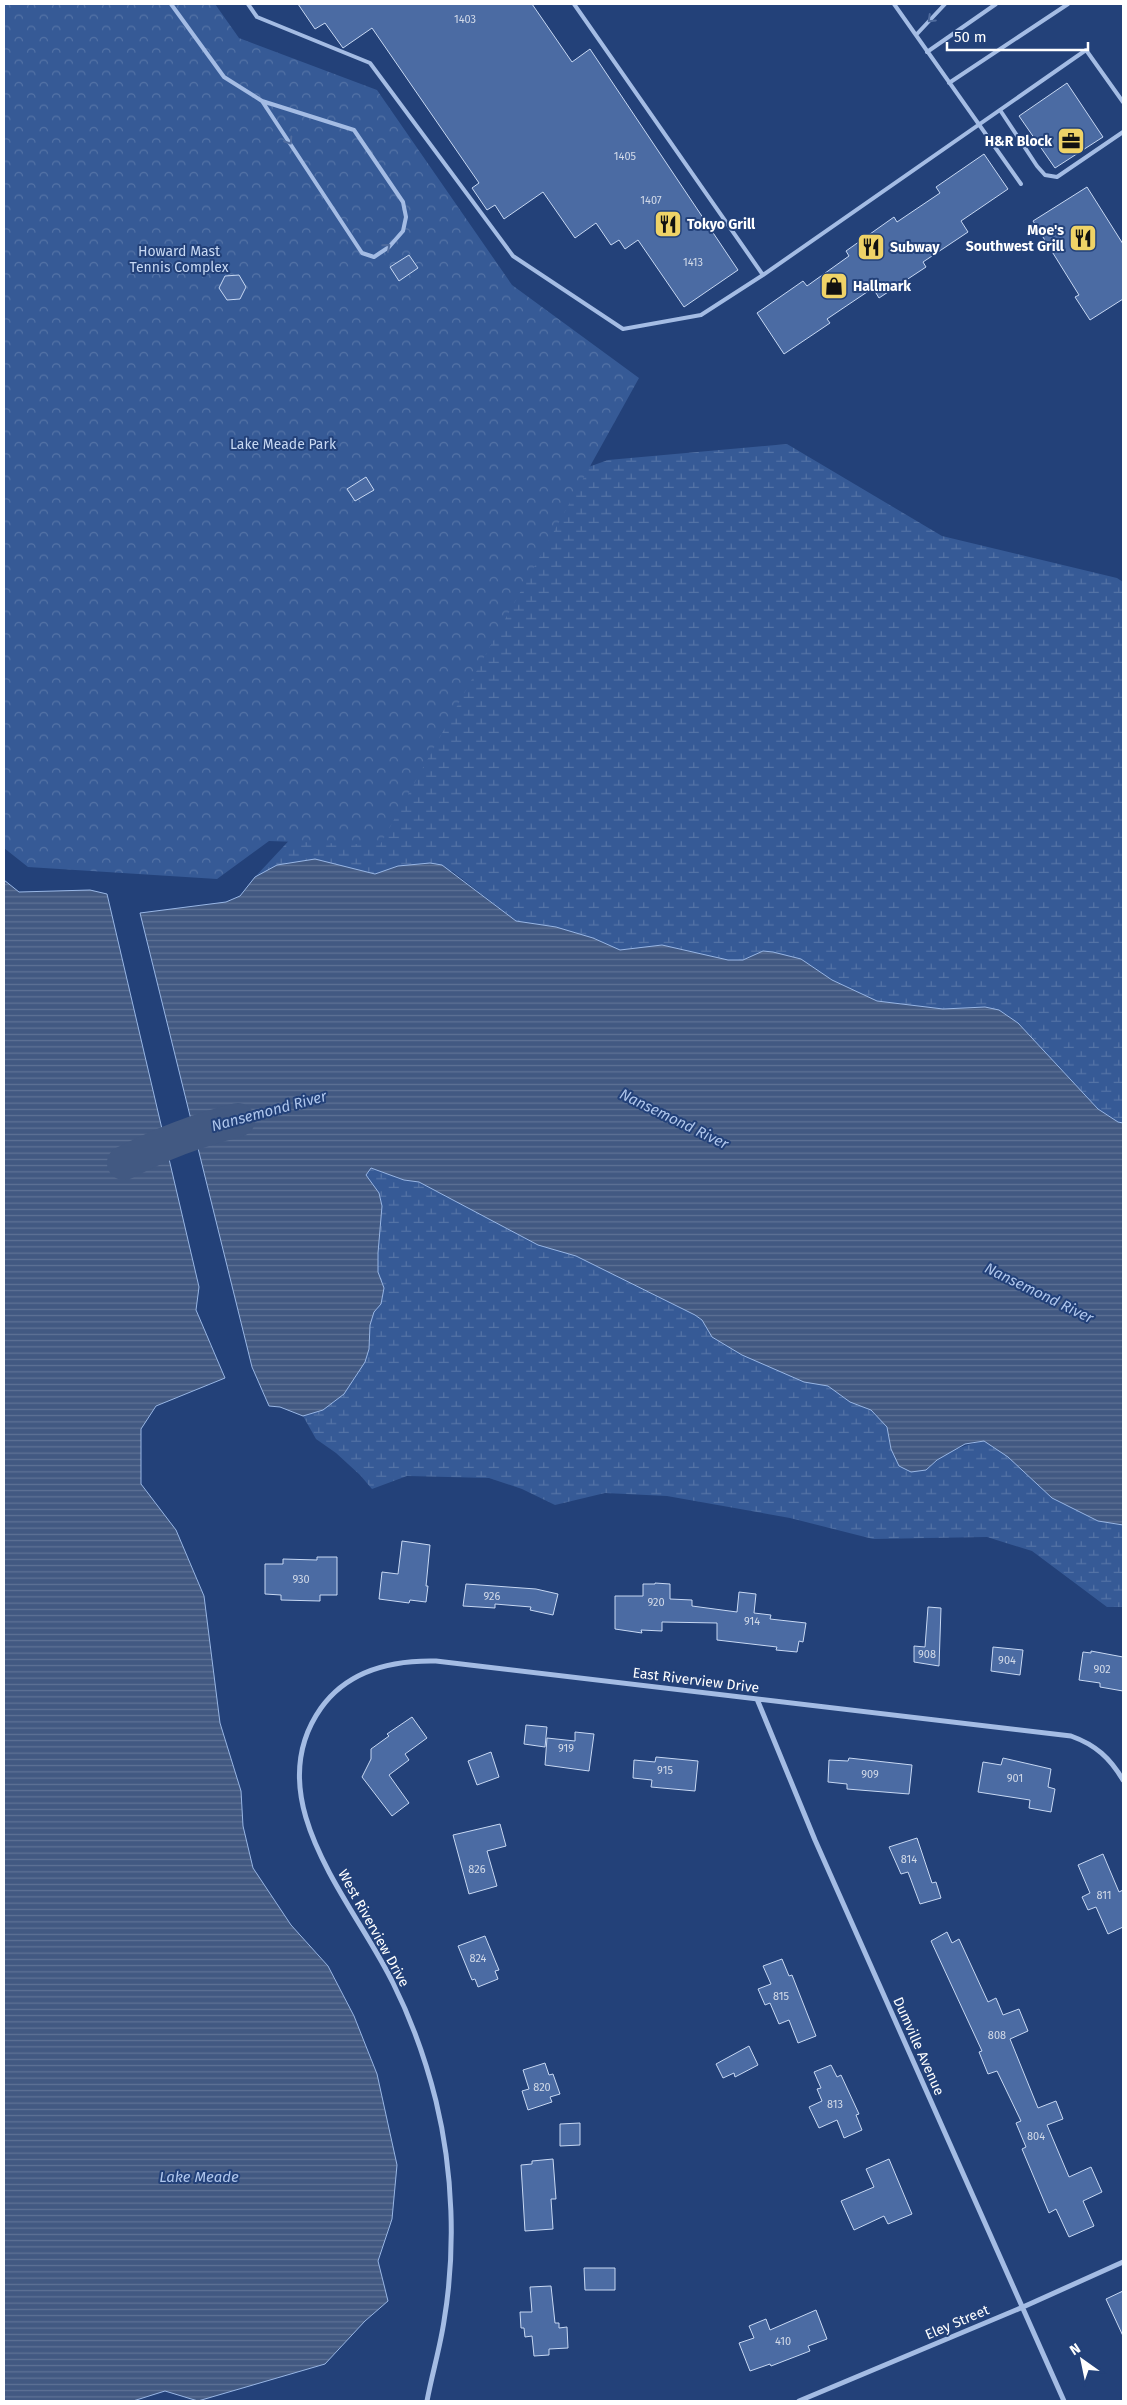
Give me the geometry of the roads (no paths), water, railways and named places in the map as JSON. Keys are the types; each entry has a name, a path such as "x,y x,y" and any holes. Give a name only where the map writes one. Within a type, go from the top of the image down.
{"street":[{"name":"East Riverview Drive","path":"299,1762 304,1740 313,1720 326,1701 343,1686 371,1670 386,1664 411,1660 436,1661 1071,1736 1088,1742 1102,1751 1123,1780"},
{"name":"Dumville Avenue","path":"757,1699 815,1840 1064,2401"},
{"name":"West Riverview Drive","path":"299,1762 299,1790 306,1822 335,1882 394,1983 426,2067 436,2103 445,2150 450,2208 450,2270 444,2321 427,2401"},
{"name":"Eley Street","path":"799,2401 1023,2307 1123,2262"}],"lane":[{"path":"171,4 224,77 262,101 354,130 403,202 406,217 403,231 389,247 374,257 362,253 262,101"},
{"path":"248,4 257,17 370,62 514,256 623,329 701,315 763,275 1086,50 1123,102"},
{"path":"574,4 763,275"},
{"path":"894,4 1021,184"},
{"path":"916,35 946,4"},
{"path":"927,52 996,4"},
{"path":"949,82 1068,4"},
{"path":"1000,110 1045,175 1057,177 1123,132"}],"water":[{"name":"Nansemond River","path":"315,859 375,874 398,866 430,863 442,865 516,921 556,927 593,938 620,950 662,945 728,960 743,960 763,951 773,952 801,959 832,980 877,1001 943,1009 985,1007 999,1010 1018,1023 1098,1109 1118,1122 1123,1123 1123,1525 1098,1521 1052,1498 1008,1457 984,1441 965,1444 937,1460 926,1470 911,1472 899,1466 891,1449 887,1427 871,1410 850,1402 828,1386 804,1382 742,1355 712,1337 702,1320 695,1315 576,1256 538,1245 419,1182 404,1180 371,1168 366,1175 379,1193 382,1206 378,1272 384,1288 381,1304 374,1312 370,1325 369,1349 365,1362 344,1394 323,1410 303,1416 280,1407 269,1406 252,1367 140,913 226,902 240,896 255,877 277,865"},
{"name":"Lake Meade","path":"4,880 19,892 90,890 107,894 199,1287 196,1310 225,1378 156,1406 141,1429 141,1484 176,1530 204,1596 220,1723 241,1791 243,1826 253,1868 291,1925 328,1966 354,2016 377,2074 397,2165 392,2219 378,2261 388,2301 365,2321 325,2364 198,2401 165,2391 133,2401 4,2401"}],"waterway":[{"name":"Nansemond River","path":"124,1163 180,1138 238,1120"}],"place":[{"name":"H&R Block","path":"1071,141"},
{"name":"Tokyo Grill","path":"668,224"},
{"name":"Moe's Southwest Grill","path":"1083,238"},
{"name":"Subway","path":"871,247"},
{"name":"Hallmark","path":"834,286"}],"park label":[{"name":"Howard Mast Tennis Complex","path":"179,260"},
{"name":"Lake Meade Park","path":"283,444"}]}
